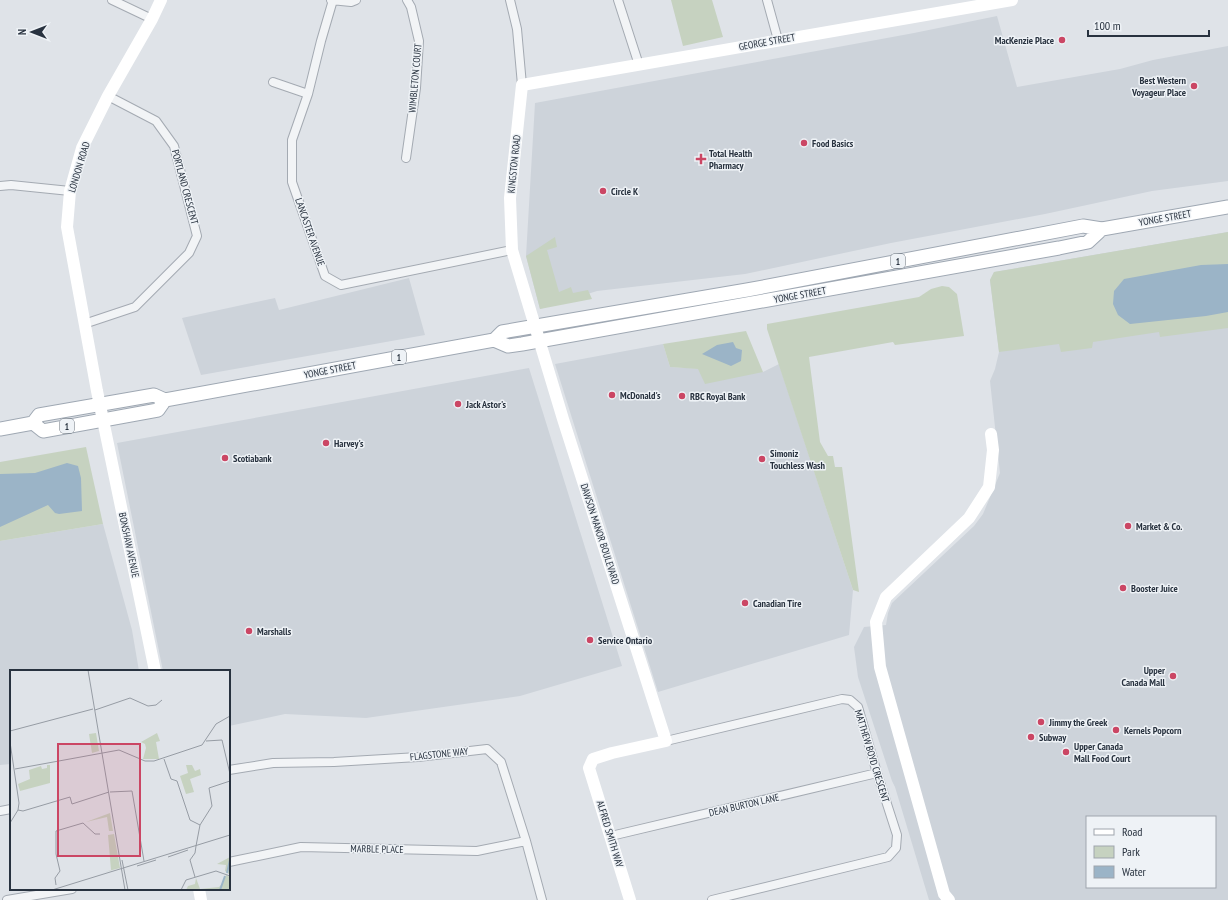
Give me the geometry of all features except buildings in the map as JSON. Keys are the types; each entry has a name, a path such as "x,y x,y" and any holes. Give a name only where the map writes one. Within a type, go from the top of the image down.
{"main road":[{"name":"YONGE STREET","path":"494,340 502,332 747,290 1083,226 1102,229 1228,207"},
{"name":"YONGE STREET","path":"0,429 33,423 39,415 100,404 154,395 165,400 494,340 508,346 539,341 1059,248 1088,242 1102,229"},
{"name":"YONGE STREET","path":"33,423 42,431 158,410 165,400"}],"street":[{"path":"112,0 152,19"},
{"name":"LONDON ROAD","path":"103,420 67,227 70,191 82,148 108,96 152,19 161,0"},
{"path":"332,0 351,2 356,0"},
{"name":"LANCASTER AVENUE","path":"332,0 308,94 292,140 292,182 325,276 341,285 512,250"},
{"name":"WIMBLETON COURT","path":"406,158 416,88 419,41 407,0"},
{"name":"KINGSTON ROAD","path":"510,0 517,29 522,85 510,198 512,250 535,326"},
{"path":"618,0 639,65"},
{"path":"767,0 778,40"},
{"name":"GEORGE STREET","path":"522,85 1012,0"},
{"path":"273,82 308,94"},
{"name":"PORTLAND CRESCENT","path":"84,324 135,307 189,253 197,236 174,146 156,121 108,96"},
{"path":"0,186 11,185 70,191"},
{"name":"DAWSON MANOR BOULEVARD","path":"535,326 563,419 666,741"},
{"name":"BONSHAW AVENUE","path":"103,420 155,670"},
{"path":"950,900 944,894 880,667 876,622 886,597 969,518 989,487 993,450 991,434"},
{"name":"MATTHEW BOYD CRESCENT","path":"589,768 593,759 612,753 842,699 850,700 858,707 897,835 896,848 888,856 712,900"},
{"name":"FLAGSTONE WAY","path":"230,770 273,763 334,762 488,750 501,762 526,841 542,900"},
{"name":"ALFRED SMITH WAY","path":"589,768 630,900"},
{"name":"DEAN BURTON LANE","path":"611,836 877,773"},
{"path":"0,811 10,809"},
{"name":"MARBLE PLACE","path":"230,862 301,847 477,851 526,841"},
{"path":"7,900 66,890"},
{"path":"199,890 201,900"}],"shaded area":[{"path":"997,16 1017,87 1120,69 1153,60 1228,46 1228,181 1152,191 1045,214 891,243 745,274 597,291 540,309 526,256 535,103 914,33"},
{"path":"1228,232 1228,900 929,900 895,787 858,677 854,647 864,627 886,625 888,613 892,603 974,526 983,514 1000,473 990,381 995,369 999,352 990,280 994,272"},
{"path":"409,278 425,335 201,375 182,318 275,298 279,310"},
{"path":"663,344 670,367 763,372 779,364 853,590 849,635 658,692 555,364"},
{"path":"529,368 622,666 520,696 366,718 285,714 230,726 230,670 163,670 117,443"},
{"path":"103,524 132,630 139,670 10,670 10,764 0,765 0,541"}],"green space":[{"path":"671,0 712,0 723,37 683,46"},
{"path":"1228,232 1228,328 1160,337 1159,332 1093,342 1092,348 1061,352 1059,344 999,352 990,280 994,272"},
{"path":"555,237 557,247 547,250 559,292 571,287 573,293 588,290 592,299 540,309 526,256"},
{"path":"942,286 949,287 957,294 964,336 895,345 893,342 809,357 820,442 828,456 833,456 835,467 842,467 859,592 853,590 767,329 767,324 919,297 931,289"},
{"path":"746,331 763,372 705,384 698,369 670,367 663,344"},
{"path":"86,447 103,524 0,541 0,462"}],"water":[{"path":"1228,264 1228,312 1206,316 1130,324 1118,315 1113,304 1114,291 1124,279 1201,265"},
{"path":"733,342 736,348 742,350 741,361 731,366 702,354 717,345"},
{"path":"67,463 78,466 81,478 82,511 59,514 55,513 48,505 0,527 0,474 35,473"}],"place":[{"name":"MacKenzie Place","path":"1062,40"},
{"name":"Best Western Voyageur Place","path":"1194,86"},
{"name":"Food Basics","path":"804,143"},
{"name":"Total Health Pharmacy","path":"701,159"},
{"name":"Circle K","path":"603,191"},
{"name":"McDonald's","path":"612,395"},
{"name":"RBC Royal Bank","path":"682,396"},
{"name":"Jack Astor's","path":"458,404"},
{"name":"Harvey's","path":"326,443"},
{"name":"Scotiabank","path":"225,458"},
{"name":"Simoniz Touchless Wash","path":"762,459"},
{"name":"Market & Co.","path":"1128,526"},
{"name":"Booster Juice","path":"1123,588"},
{"name":"Canadian Tire","path":"745,603"},
{"name":"Marshalls","path":"249,631"},
{"name":"Service Ontario","path":"590,640"},
{"name":"Upper Canada Mall","path":"1173,676"},
{"name":"Jimmy the Greek","path":"1041,722"},
{"name":"Kernels Popcorn","path":"1116,730"},
{"name":"Subway","path":"1031,737"},
{"name":"Upper Canada Mall Food Court","path":"1066,752"}]}
